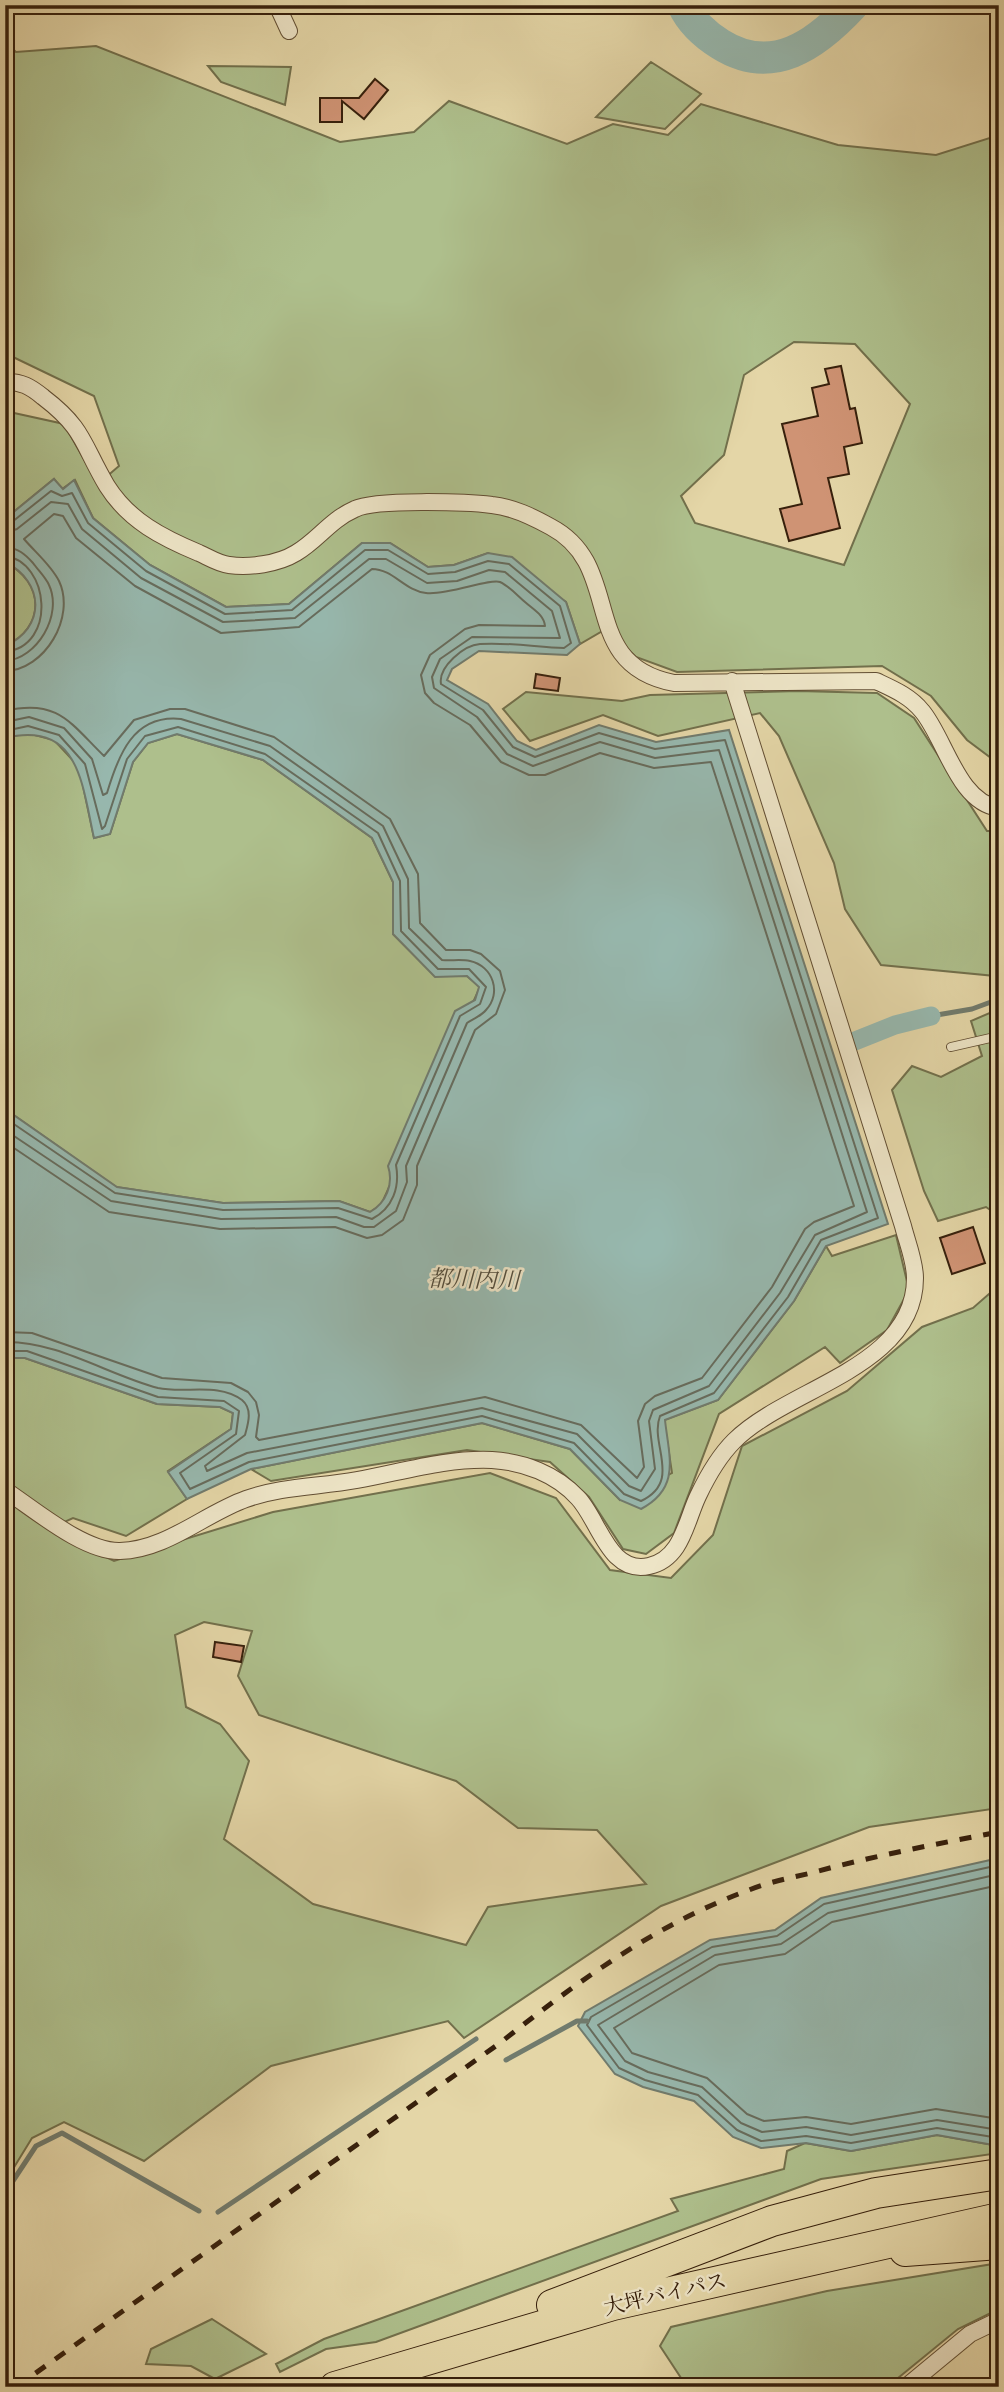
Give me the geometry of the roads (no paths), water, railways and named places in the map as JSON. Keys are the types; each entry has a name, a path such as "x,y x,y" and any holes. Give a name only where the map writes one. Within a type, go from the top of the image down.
{"highway":[{"path":"342,2384 772,2221 876,2193 999,2174"},
{"name":"大坪バイパス","path":"342,2384 613,2305 999,2218"},
{"path":"835,2254 957,2249 999,2244"}],"street":[{"path":"277,5 289,31"},
{"path":"5,382 17,382 33,389 68,416 82,435 108,487 139,522 155,535 228,565 264,564 296,553 333,519 359,507 492,505 519,511 555,529 586,558 596,576 608,633 619,649 650,678 674,683 876,681 900,692 921,709 935,728 955,772 968,790 999,808"},
{"path":"5,1490 70,1534 97,1547 119,1552 171,1537 243,1500 275,1490 354,1481 454,1461 494,1460 535,1469 555,1479 577,1496 619,1560 636,1568 653,1565 666,1559 681,1540 698,1495 734,1441 754,1425 883,1348 904,1326 914,1298 915,1274 909,1250 732,681"},
{"path":"906,2387 970,2334 999,2320"}],"lane":[{"path":"951,1047 999,1036"}],"water":[{"path":"54,479 63,489 74,480 93,518 150,565 226,607 289,604 362,543 390,543 428,567 454,565 488,553 512,557 566,602 580,644 567,655 479,651 452,669 447,680 488,704 517,741 536,750 599,725 656,742 729,730 888,1224 826,1246 794,1301 718,1400 665,1420 670,1470 662,1491 654,1501 641,1509 620,1500 570,1449 482,1423 251,1469 187,1499 168,1472 231,1429 233,1413 220,1407 157,1404 25,1358 5,1358 5,1109 117,1187 223,1203 339,1201 370,1212 380,1204 387,1192 390,1180 388,1166 455,1011 475,1000 479,987 467,976 435,977 393,934 393,882 372,838 263,760 177,734 148,743 133,762 110,834 94,838 80,778 63,747 48,738 30,735 5,738 5,646 28,628 34,617 35,605 28,581 5,562 5,519"},
{"path":"999,1858 999,2146 937,2135 851,2151 806,2143 761,2148 733,2137 694,2101 643,2087 615,2074 578,2026 585,2012 710,1940 775,1930 821,1898"}],"waterway":[{"path":"683,5 694,22 714,40 739,53 758,57 775,57 808,44 824,33 853,5"},
{"name":"都川内川","path":"931,1016 972,1009 999,999"},
{"name":"都川内川","path":"855,1041 895,1025 931,1016"},
{"path":"506,2060 577,2021 587,2021"},
{"path":"218,2212 476,2039"},
{"path":"5,2193 36,2146 62,2133 199,2211"}],"railway":[{"path":"16,2387 500,2043 558,1998 650,1937 715,1904 764,1885 881,1856 999,1832"}]}
